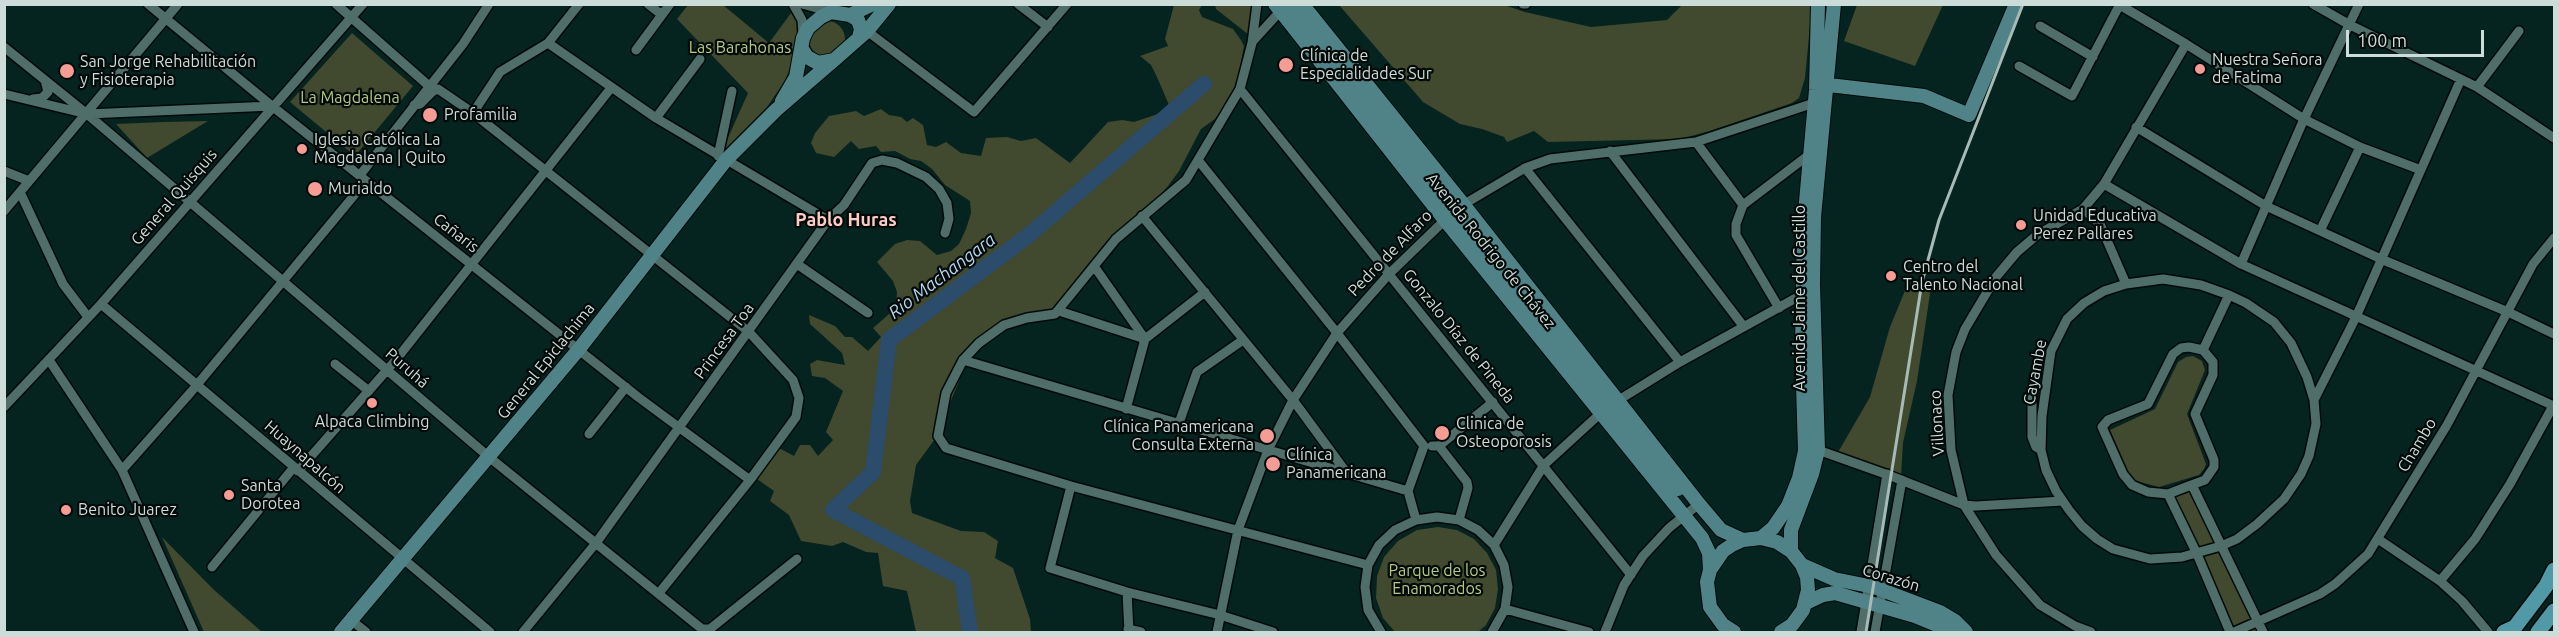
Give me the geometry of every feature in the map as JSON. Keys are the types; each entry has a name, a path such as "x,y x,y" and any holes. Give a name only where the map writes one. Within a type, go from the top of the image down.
{"main road":[{"path":"850,15 873,4"},
{"path":"863,34 858,20 850,15 831,12 808,28 802,43 807,57 818,63 834,60 863,34 890,4"},
{"name":"Avenida Rodrigo de Chávez","path":"1302,4 1454,212"},
{"name":"Avenida Jaime del Castillo","path":"1818,4 1822,85"},
{"name":"Avenida Jaime del Castillo","path":"1761,538 1773,528 1788,506 1803,462 1805,438 1802,351 1814,217 1815,154 1834,4"},
{"path":"1822,85 1924,96 1970,115 2016,4"},
{"name":"Avenida Rodrigo de Chávez","path":"1282,6 1328,57 1672,484 1699,504"},
{"name":"General Epiclachima","path":"776,110 796,77 802,43"},
{"name":"General Epiclachima","path":"341,633 579,349 722,158 834,60"},
{"name":"Avenida Jaime del Castillo","path":"1791,551 1791,530 1812,474 1818,450 1808,291"},
{"name":"Avenida Rodrigo de Chávez","path":"1609,407 1721,530 1743,540"},
{"name":"Avenida Rodrigo de Chávez","path":"1609,407 1706,546 1710,570 1707,594 1721,633"},
{"name":"Avenida Rodrigo de Chávez","path":"1672,484 1684,516"},
{"path":"1710,570 1723,551 1743,540 1761,538 1777,542 1791,551 1802,565 1808,590 1806,603 1798,618 1781,633"},
{"name":"Corazón","path":"1802,565 1868,593 1880,604 1953,632"},
{"path":"2505,633 2515,627 2546,586 2554,570"},
{"name":"Corazón","path":"1806,603 1831,593 1868,593 1883,590 1940,612 1955,621 1966,633"},
{"path":"2538,633 2554,611"},
{"path":"1716,618 1734,633"}],"street":[{"name":"Cañaris","path":"148,4 272,106 679,429 750,480"},
{"path":"4,212 178,4"},
{"path":"336,4 429,86"},
{"name":"General Quisquis","path":"4,406 101,304 363,4"},
{"path":"122,470 198,384 282,282 363,178 414,105 463,44 489,4"},
{"path":"472,113 500,72 548,43 579,4"},
{"path":"648,4 662,15"},
{"path":"636,50 670,4"},
{"path":"793,4 802,20 802,43"},
{"path":"802,4 831,12"},
{"path":"1018,4 1047,27"},
{"path":"863,34 974,112 1067,4"},
{"path":"1257,4 1252,43 1240,89 1186,180 1116,239 1059,311 1052,315 1027,318 1004,325 979,343 963,360 946,393 937,430 939,439 946,448 1071,486 1368,565"},
{"path":"2313,4 2350,25 2477,87 2554,138"},
{"path":"2241,264 2304,119 2359,4"},
{"path":"2019,66 2072,96 2119,5 2186,44 2304,119 2360,147 2421,170"},
{"path":"1252,43 1282,6"},
{"path":"2040,26 2093,57"},
{"path":"2477,87 2519,31"},
{"path":"548,43 656,118 828,220"},
{"path":"2126,284 2100,224 2083,209 2104,184 2186,44"},
{"name":"Puruhá","path":"4,47 87,114 489,457 702,629 710,629 797,559"},
{"path":"656,118 700,59"},
{"path":"2315,404 2461,79"},
{"path":"30,99 42,98 48,92 45,80"},
{"path":"212,567 296,469 387,370 611,88"},
{"path":"414,105 422,103 438,89 472,113 749,332 793,380 799,398 796,417 750,480 659,592"},
{"name":"Gonzalo Díaz de Pineda","path":"1240,89 1631,575"},
{"path":"722,158 732,92"},
{"path":"4,94 87,114 272,106"},
{"name":"Pedro de Alfaro","path":"1217,633 1238,530 1268,450 1293,400 1337,333 1389,274 1454,212 1525,168 1561,156 1696,142 1820,101"},
{"path":"2136,127 2266,206 2554,333"},
{"path":"1696,142 1743,205"},
{"path":"2320,231 2360,147"},
{"path":"1610,151 1744,327"},
{"path":"1779,308 1736,235 1736,224 1743,205 1815,154"},
{"name":"Princesa Toa","path":"523,633 596,543 828,220 844,205 872,163 888,160 911,168 939,189 947,203 949,219 945,233"},
{"path":"1198,160 1424,446"},
{"path":"1525,168 1680,362"},
{"path":"4,171 29,181"},
{"path":"2104,184 2241,264 2554,406 2475,539 2440,581"},
{"path":"20,192 63,284 88,316"},
{"name":"Villonaco","path":"2083,209 2037,235 2017,252 1996,277 1965,329 1956,352 1948,395 1951,450 1964,504 1996,555 2040,604 2075,626 2091,633"},
{"path":"1142,216 1293,400 1346,472"},
{"name":"Chambo","path":"2259,623 2335,584 2360,562 2378,539 2478,370 2533,264 2554,238"},
{"path":"797,264 868,313"},
{"path":"1094,266 1145,339"},
{"name":"Cayambe","path":"2163,279 2183,281 2229,295 2262,312 2282,331 2299,359 2315,404 2314,440 2309,456 2283,500 2237,539 2197,554 2150,559 2114,549 2097,539 2082,526 2063,501 2046,470 2041,450 2042,416 2048,367 2057,335 2067,319 2084,303 2104,291 2126,284 2163,279"},
{"path":"1494,545 1544,465 1609,407 1680,362 1808,291"},
{"path":"1126,409 1145,339 1205,292"},
{"path":"2203,350 2229,295"},
{"name":"Huaynapalcón","path":"101,304 490,633"},
{"path":"1059,311 1145,339"},
{"path":"1179,423 1197,372 1243,340"},
{"path":"2189,347 2203,350 2212,359 2213,371 2195,414 2214,465 2208,477 2192,485 2168,494 2148,492 2133,485 2123,474 2102,427 2108,420 2148,404 2173,354 2177,350 2189,347"},
{"path":"49,360 122,470 194,633"},
{"path":"963,360 1408,491"},
{"path":"335,364 369,391"},
{"path":"589,434 626,387"},
{"path":"2032,389 2032,437 2036,447 2041,450"},
{"path":"1424,446 1438,446 1493,402"},
{"path":"1416,520 1408,491 1424,446"},
{"path":"1438,446 1467,482 1468,488 1459,520"},
{"path":"1818,450 1976,507 2063,501"},
{"path":"1861,633 1887,474"},
{"path":"1875,633 1902,480"},
{"path":"2192,485 2263,633"},
{"path":"1071,486 1050,568 1127,592 1220,615 1273,633"},
{"path":"2168,494 2232,633 2259,623"},
{"path":"1605,633 1631,575 1655,542 1699,504"},
{"path":"1378,632 1368,610 1365,587 1368,565 1379,545 1395,530 1416,520 1437,517 1459,520 1478,530 1494,545 1504,565 1508,587 1505,609 1492,633"},
{"path":"2378,539 2440,581 2462,601 2488,633"},
{"path":"1127,592 1128,631 1141,633"},
{"path":"1505,609 1589,633"},
{"path":"351,620 366,633"}],"green space":[{"path":"1857,4 1943,5 1915,66 1844,41"},
{"name":"Las Barahonas","path":"688,5 723,5 769,43 791,13 798,20 800,39 784,82 767,107 725,149 748,93 677,19"},
{"path":"1174,5 1202,5 1199,10 1202,17 1233,29 1241,40 1244,46 1237,84 1228,102 1215,119 1201,129 1179,171 1168,186 1063,306 1001,326 969,357 935,439 916,465 910,501 912,513 961,531 984,532 998,541 995,558 1013,568 1030,619 1031,632 916,632 907,591 883,586 878,553 866,552 843,542 832,546 801,541 789,515 770,501 774,491 757,479 779,448 794,456 800,445 810,445 818,456 833,440 826,432 843,391 825,378 812,376 810,364 817,360 845,365 842,353 810,324 809,315 835,326 845,337 852,337 868,351 881,337 873,328 896,308 897,292 893,281 877,262 895,244 907,240 920,241 937,255 951,251 959,244 966,229 971,213 970,201 945,185 932,169 921,161 910,159 895,151 881,152 876,146 859,149 851,141 834,157 816,153 811,143 815,133 829,116 856,111 864,116 881,109 907,122 913,118 923,125 927,145 936,147 946,142 961,153 981,156 986,138 1007,137 1021,141 1036,138 1070,163 1108,122 1122,120 1134,122 1164,112 1169,105 1151,65 1140,56 1168,46 1165,39"},
{"path":"1215,5 1253,5 1249,35 1216,9"},
{"path":"1339,5 1504,5 1591,27 1667,20 1682,5 1812,5 1805,78 1799,98 1792,103 1680,139 1548,142 1534,131 1507,142 1504,137 1460,124 1423,102"},
{"path":"827,21 840,26 845,39 840,52 827,57 814,52 809,39 814,26"},
{"name":"La Magdalena","path":"352,33 413,86 355,156 290,102"},
{"path":"208,121 147,158 116,124 163,122"},
{"path":"1909,281 1931,287 1917,381 1903,443 1901,476 1837,454 1870,397 1890,327"},
{"path":"2193,356 2202,361 2205,370 2187,414 2206,464 2204,469 2199,475 2159,487 2136,481 2127,471 2110,430 2155,409 2178,362"},
{"path":"2192,485 2266,632 2231,632 2168,494"},
{"name":"Parque de los Enamorados","path":"1438,527 1457,530 1474,539 1487,553 1496,570 1498,589 1495,608 1486,625 1478,632 1395,632 1383,618 1376,598 1377,576 1384,557 1398,541 1417,530"},
{"path":"162,537 213,589 262,632 204,632"}],"waterway":[{"name":"Rio Machangara","path":"970,632 962,578 833,510 873,472 889,340 1029,235 1204,84"}],"railway":[{"path":"1866,632 1922,282 1939,220 2023,4"}],"place":[{"name":"Clínica de Especialidades Sur","path":"1286,65"},
{"name":"Nuestra Señora de Fatima","path":"2200,69"},
{"name":"San Jorge Rehabilitación y Fisioterapia","path":"67,71"},
{"name":"Profamilia","path":"430,115"},
{"name":"Iglesia Católica La Magdalena | Quito","path":"302,149"},
{"name":"Murialdo","path":"315,189"},
{"name":"Unidad Educativa Perez Pallares","path":"2021,225"},
{"name":"Centro del Talento Nacional","path":"1891,276"},
{"name":"Alpaca Climbing","path":"372,403"},
{"name":"Clinica de Osteoporosis","path":"1442,433"},
{"name":"Clínica Panamericana Consulta Externa","path":"1267,436"},
{"name":"Clínica Panamericana","path":"1273,464"},
{"name":"Santa Dorotea","path":"229,495"},
{"name":"Benito Juarez","path":"66,510"}],"district":[{"name":"Pablo Huras","path":"846,220"}]}
